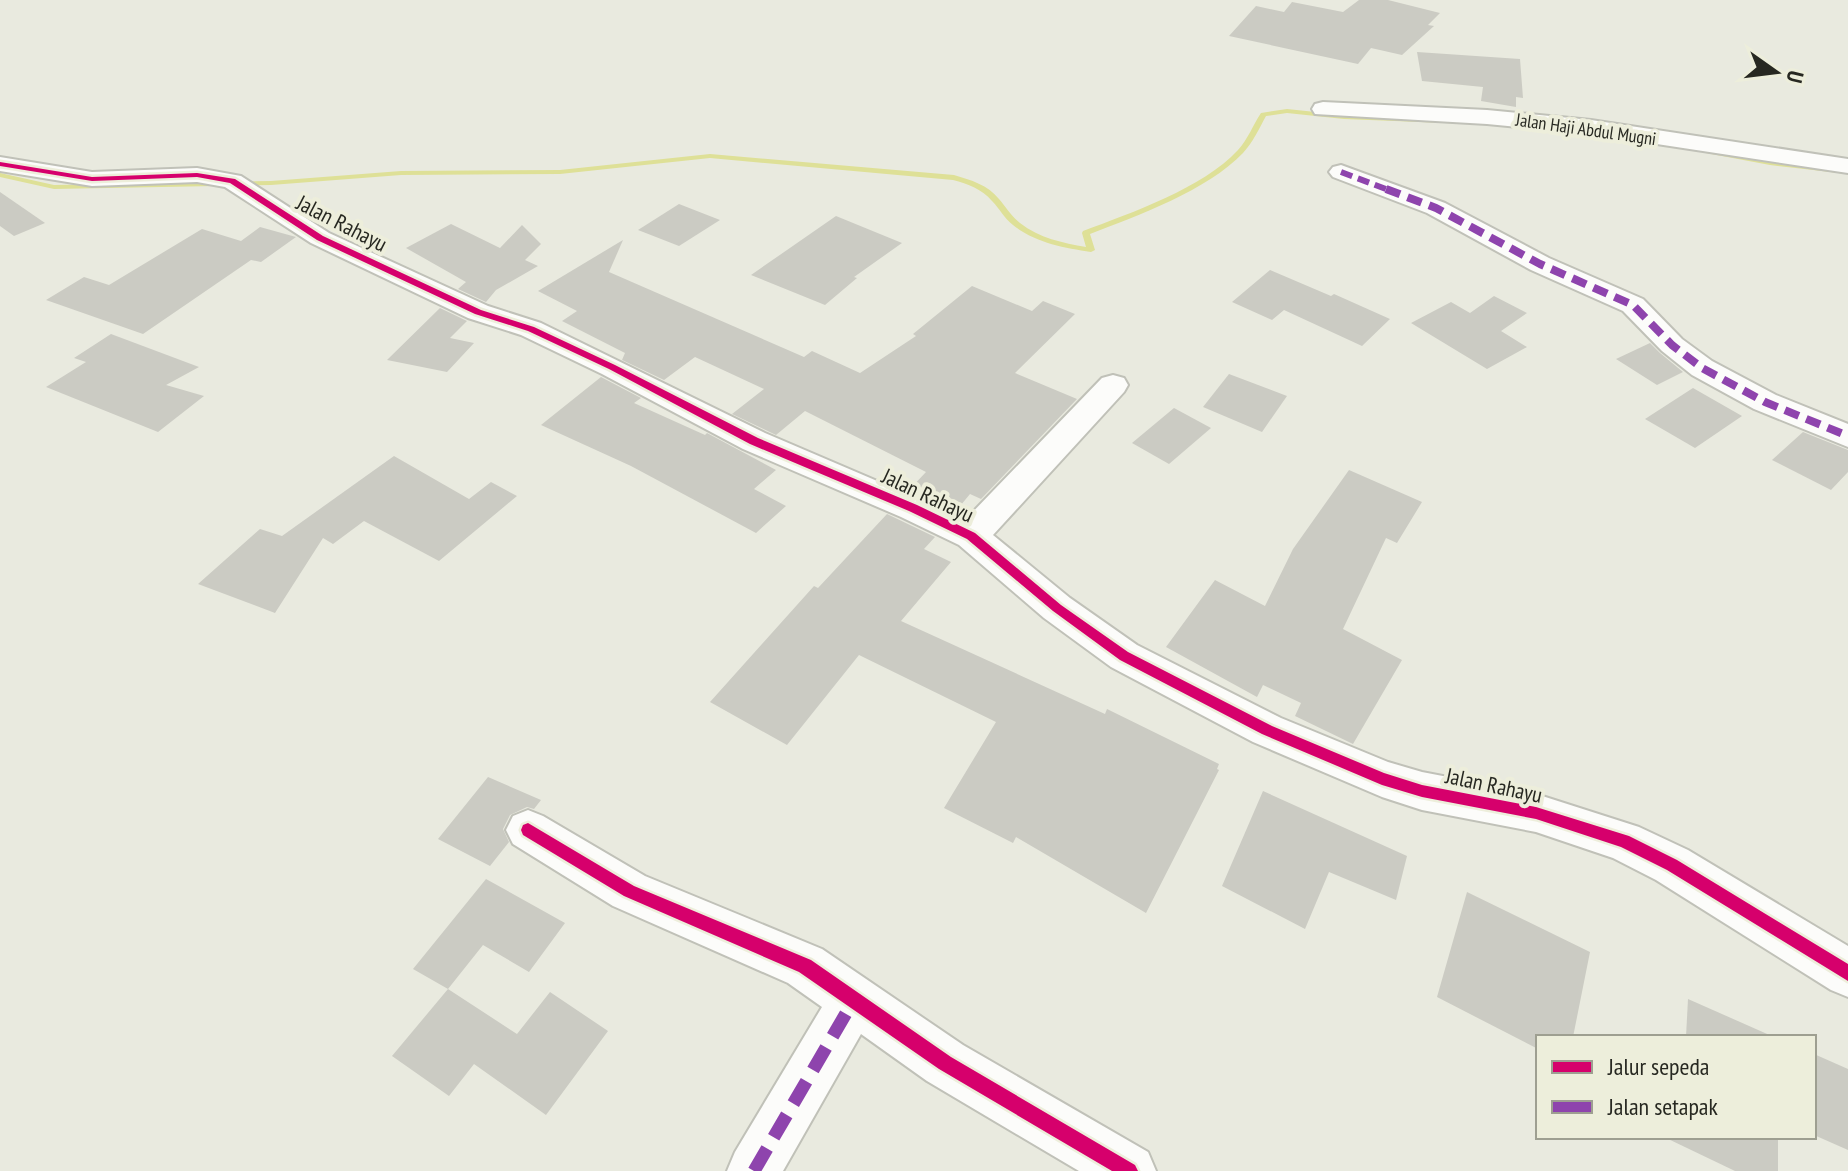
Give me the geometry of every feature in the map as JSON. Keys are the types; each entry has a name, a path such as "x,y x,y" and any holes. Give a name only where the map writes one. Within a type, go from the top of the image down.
{"street":[{"name":"Jalan Haji Abdul Mugni","path":"1323,109 1487,117 1591,127 1848,166"},
{"name":"Jalan Rahayu","path":"0,164 92,179 197,175 238,184 320,238 478,312 542,334 754,441 903,503 971,536 1057,608 1124,656 1267,730 1382,779 1422,791 1536,813 1624,841 1684,872 1848,973"},
{"path":"1341,172 1436,208 1530,259 1633,305 1672,345 1702,368 1765,402 1848,436"},
{"path":"971,536 1113,385"},
{"path":"528,830 629,891 805,966 945,1063 1129,1171"},
{"path":"754,1171 855,998"}],"building":[{"path":"1359,0 1388,0 1440,13 1428,25 1434,26 1402,55 1371,48 1358,64 1229,36 1256,6 1284,12 1292,2 1343,12"},
{"path":"1417,52 1520,59 1523,98 1516,97 1516,107 1481,101 1483,87 1422,81"},
{"path":"0,192 45,223 14,236 0,226"},
{"path":"679,204 720,220 679,246 638,230"},
{"path":"836,216 902,243 854,277 857,278 825,305 751,275"},
{"path":"451,224 500,248 522,225 541,244 525,260 538,266 496,290 486,302 458,289 466,282 406,248"},
{"path":"260,227 296,237 261,262 251,260 143,334 46,300 84,277 109,285 202,229 241,241"},
{"path":"623,240 609,272 804,357 812,351 860,373 916,336 913,334 972,286 1032,311 1043,301 1075,314 1015,373 1077,399 981,499 970,494 956,511 908,491 926,472 805,411 776,435 732,414 764,389 695,357 664,380 622,360 625,353 562,321 577,311 538,291"},
{"path":"1270,270 1390,319 1362,346 1284,310 1272,320 1232,302"},
{"path":"1494,296 1527,313 1501,331 1527,347 1487,369 1411,323 1451,302 1470,313"},
{"path":"440,308 467,321 450,338 474,343 447,372 387,360"},
{"path":"111,334 199,367 166,385 204,396 158,432 46,387 86,362 74,358"},
{"path":"1650,343 1683,372 1657,385 1616,359"},
{"path":"1229,374 1287,396 1262,432 1203,407"},
{"path":"601,377 641,398 634,403 705,435 707,433 776,470 754,489 786,506 756,533 631,466 541,425"},
{"path":"1693,388 1742,416 1695,448 1645,419"},
{"path":"1174,408 1211,428 1169,464 1132,443"},
{"path":"1803,432 1848,450 1848,472 1831,490 1772,460"},
{"path":"394,456 469,499 491,482 517,496 439,561 364,521 333,544 323,538 275,613 198,584 260,529 282,536"},
{"path":"1349,470 1422,502 1397,543 1386,538 1343,629 1402,660 1353,744 1295,716 1301,703 1263,685 1257,697 1166,647 1215,580 1265,606 1293,549"},
{"path":"887,514 935,537 924,549 951,562 901,621 1105,714 1107,709 1219,764 1219,770 1146,913 1016,837 1013,843 944,808 996,722 859,655 787,745 710,702 814,586 818,588"},
{"path":"488,777 541,800 534,809 527,807 510,815 503,829 509,842 490,866 438,839"},
{"path":"1263,791 1407,856 1396,900 1329,872 1305,929 1222,886"},
{"path":"486,879 565,923 529,972 483,945 448,989 413,969"},
{"path":"1467,892 1590,952 1573,1035 1536,1035 1536,1048 1437,997"},
{"path":"448,989 517,1034 550,992 608,1031 546,1115 474,1064 449,1096 392,1056"},
{"path":"1688,999 1769,1035 1686,1035"},
{"path":"1816,1055 1848,1069 1848,1150 1816,1136"},
{"path":"1668,1139 1778,1139 1778,1171 1735,1171"}],"waterway":[{"path":"0,175 54,187 271,183 401,173 560,172 710,156 947,176 986,191 1008,217 1026,231 1058,244 1091,250 1086,233 1164,200 1221,168 1245,147 1263,114 1287,111 1344,117 1471,122"},
{"path":"1706,151 1770,163 1848,172"}],"marked path":[{"path":"1341,172 1436,208 1540,264 1633,305 1672,345 1702,368 1765,402 1848,436"},
{"path":"754,1171 855,998"}],"cycle path":[{"path":"0,164 92,179 197,175 232,181 320,238 478,312 531,329 754,441 971,536 1057,608 1124,656 1267,730 1382,779 1422,791 1536,813 1624,841 1672,865 1848,973"},
{"path":"528,830 629,891 805,966 945,1063 1129,1171"}]}
